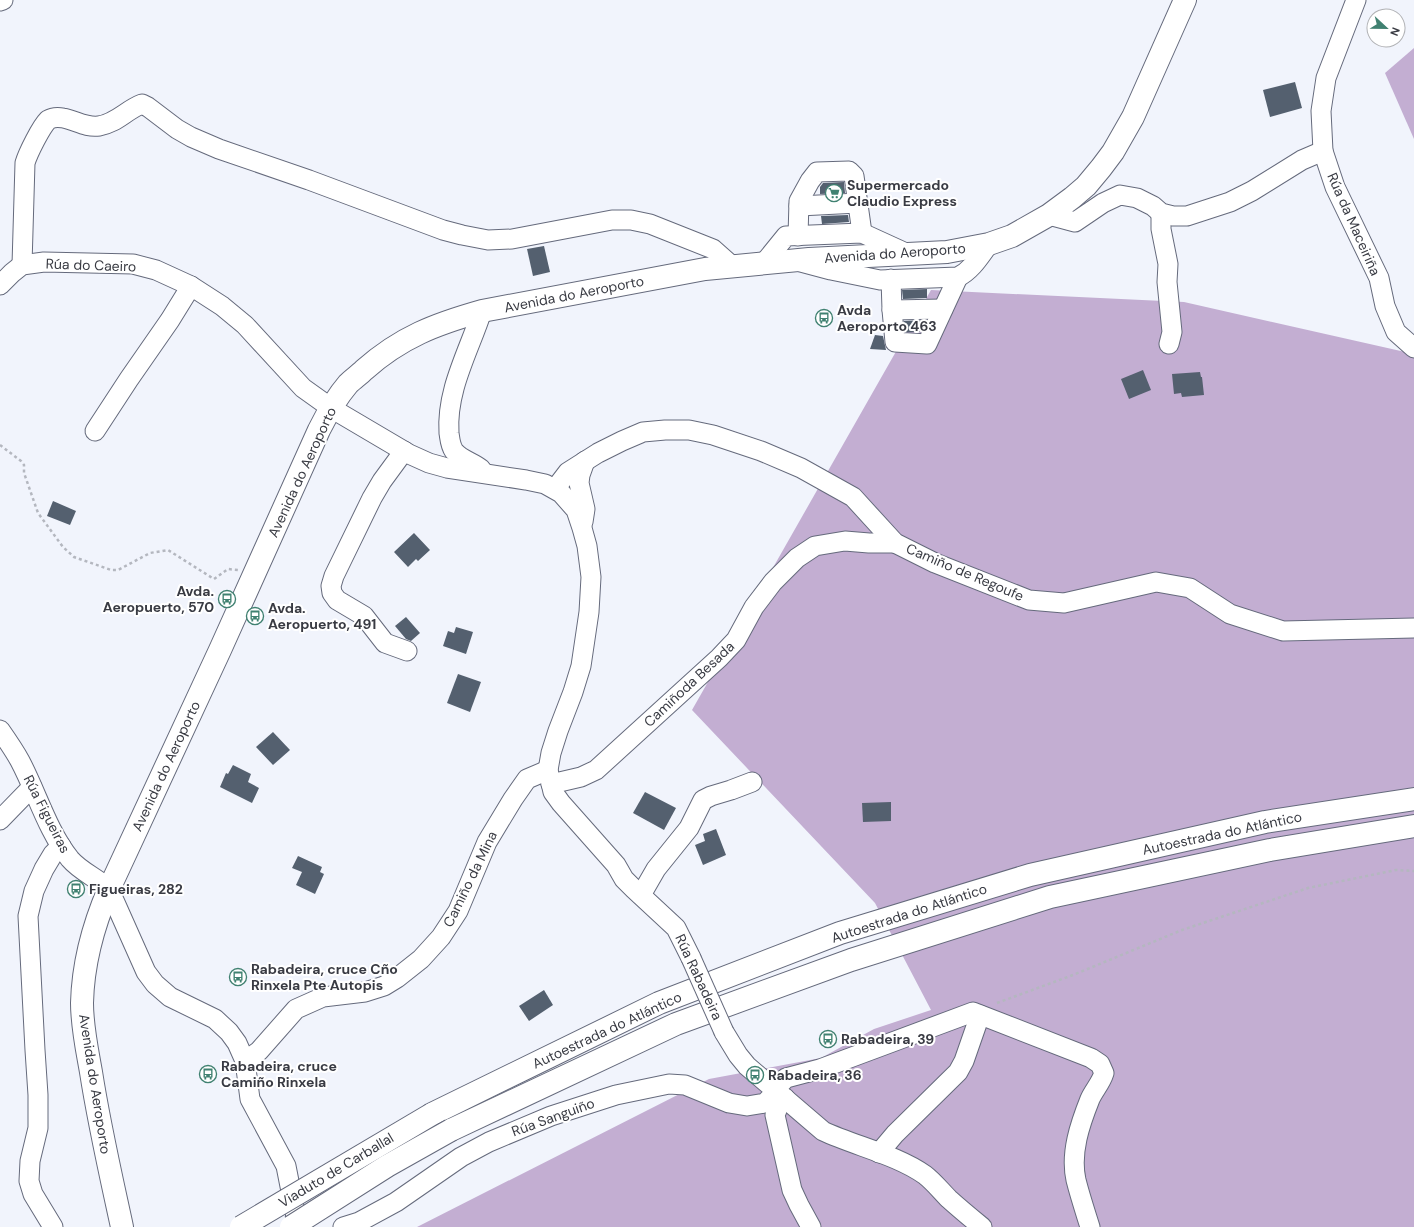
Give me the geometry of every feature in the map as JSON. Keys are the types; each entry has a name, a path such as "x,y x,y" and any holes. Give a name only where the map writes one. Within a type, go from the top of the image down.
{"main road":[{"name":"Avenida do Aeroporto","path":"122,1227 94,1093 83,1026 82,1003 89,946 98,915 109,889 214,663 316,436 331,408 349,384 378,357 403,341 423,330 482,310 705,269 794,260 947,252 990,244 1012,236 1049,215 1072,198 1086,186 1113,152 1136,110 1186,0"},
{"name":"Autoestrada do Atlántico","path":"432,1114 659,1003 840,934 1030,875 1265,822 1414,799"},
{"name":"Autoestrada do Atlántico","path":"451,1130 676,1024 851,960 1050,898 1270,850 1414,826"},
{"name":"Viaduto de Carballal","path":"241,1227 432,1114"},
{"name":"Viaduto de Carballal","path":"291,1227 387,1166 451,1130"}],"street":[{"name":"Rúa da Maceiriña","path":"1356,0 1326,78 1321,111 1323,151 1334,187 1379,278 1385,306 1396,332 1414,348"},
{"path":"0,285 22,265 25,163 28,153 45,124 54,117 63,118 90,126 99,126 122,117 136,106 142,104 148,106 161,118 182,132 218,149 309,180 443,230 488,240 512,239 612,220 631,220 650,224 714,249 732,266"},
{"path":"1049,215 1075,222 1103,203 1120,195 1137,198 1153,206 1161,213 1173,216 1187,216 1230,202 1252,191 1302,160 1323,151"},
{"path":"798,236 799,201 810,181 817,172 849,171 854,176 862,233"},
{"path":"799,206 858,203"},
{"path":"1161,213 1161,228 1168,264 1167,282 1172,332 1169,344"},
{"path":"764,263 786,236 862,233 908,254"},
{"path":"794,260 831,270 880,280 958,277 971,269 990,244"},
{"name":"Rúa do Caeiro","path":"22,265 44,262 133,264 156,270 191,286 222,306 245,325 304,388 331,408"},
{"path":"891,279 895,342 927,344 958,277"},
{"path":"95,431 170,320 191,286"},
{"path":"892,310 943,309"},
{"path":"482,310 453,389 448,424 452,449 457,455 477,466 487,474"},
{"path":"331,408 404,452 429,463 447,468 545,484 561,493 576,510 587,546 591,577 589,612 577,680 551,753 550,777"},
{"name":"Camiño de Regoufe","path":"555,489 568,472 584,461 643,432 689,430 713,435 761,451 801,468 853,497 895,543 935,563 1029,600 1064,603 1156,582 1190,588 1230,614 1284,631 1414,628"},
{"path":"404,452 382,481 372,498 334,576 332,593 337,600 364,616 385,643 407,651"},
{"path":"582,528 585,509 580,475 584,461"},
{"name":"Camiñoda Besada","path":"550,777 581,777 596,770 719,658 736,640 754,608 773,582 797,558 815,546 845,541 895,543"},
{"name":"Rúa Figueiras","path":"0,730 20,761 61,846 72,860 88,873 100,880 109,889 146,972 155,984 170,997 215,1019 229,1032 237,1043 245,1061 250,1099 286,1166 298,1227"},
{"name":"Rúa Rabadeira","path":"550,777 553,792 561,804 616,865 624,879 676,928 724,1032 742,1060 823,1131 879,1153 926,1176 963,1212 982,1227"},
{"name":"Camiño da Mina","path":"245,1061 259,1052 296,1009 323,997 365,992 384,986 397,978 421,959 441,937 458,911 487,842 527,779 550,777"},
{"path":"640,895 656,869 689,828 703,800 752,782"},
{"path":"0,820 32,787"},
{"path":"53,1227 33,1194 29,1181 30,1161 38,1128 38,1095 28,916 34,891 44,869 53,854 61,846"},
{"path":"879,1153 894,1134 958,1072 964,1061 976,1014"},
{"path":"812,1227 792,1190 776,1115 780,1093 786,1078 820,1070 976,1014 1092,1058 1100,1064 1104,1073 1102,1080 1091,1097 1080,1125 1074,1155 1076,1178 1090,1227"},
{"name":"Rúa Sanguiño","path":"343,1227 359,1222 396,1202 461,1157 488,1142 551,1116 616,1095 669,1084 685,1085 729,1103 747,1106 765,1104 772,1096 780,1093"}],"path":[{"path":"0,445 24,465 24,473 38,514 63,547 74,557 111,570 118,570 150,553 168,550 214,578 228,570 237,569 241,571"},
{"path":"976,1014 1073,976 1182,930 1308,888 1396,870 1414,871"}],"shaded area":[{"path":"1414,48 1414,139 1385,73"},
{"path":"931,290 1184,302 1414,354 1414,1227 417,1227 709,1079 821,1058 874,1029 931,1010 875,903 692,710"}],"building":[{"path":"1295,82 1302,108 1270,117 1263,90"},
{"path":"844,182 845,193 820,194 820,187 823,183"},
{"path":"848,215 849,222 822,224 821,216"},
{"path":"544,246 550,272 533,276 527,249"},
{"path":"927,289 927,298 903,299 902,290"},
{"path":"926,320 920,332 905,332 904,321"},
{"path":"875,335 883,336 886,350 870,349"},
{"path":"1143,370 1151,390 1129,399 1121,379"},
{"path":"1200,372 1204,395 1182,397 1181,393 1174,394 1172,374"},
{"path":"53,501 76,511 70,525 47,516"},
{"path":"414,533 430,550 418,561 416,559 408,567 394,552"},
{"path":"406,617 420,633 411,641 406,639 395,626"},
{"path":"456,627 473,632 466,654 443,646 448,631 454,633"},
{"path":"458,674 481,682 470,712 447,703"},
{"path":"273,732 290,750 273,765 256,747"},
{"path":"233,765 251,774 248,782 259,788 252,803 220,787 226,773 228,774"},
{"path":"645,792 676,808 664,830 633,813"},
{"path":"891,802 891,821 863,822 862,803"},
{"path":"716,829 726,855 703,865 695,845 705,841 703,834"},
{"path":"298,856 322,867 320,872 324,874 315,894 296,885 302,872 292,868"},
{"path":"544,990 553,1005 529,1021 519,1006"}],"place":[{"name":"Supermercado Claudio Express","path":"834,193"},
{"name":"Avda Aeroporto 463","path":"824,318"},
{"name":"Avda. Aeropuerto, 570","path":"227,599"},
{"name":"Avda. Aeropuerto, 491","path":"255,616"},
{"name":"Figueiras, 282","path":"76,889"},
{"name":"Rabadeira, cruce Cño Rinxela Pte Autopis","path":"238,977"},
{"name":"Rabadeira, 39","path":"828,1039"},
{"name":"Rabadeira, cruce Camiño Rinxela","path":"208,1074"},
{"name":"Rabadeira, 36","path":"755,1075"}]}
